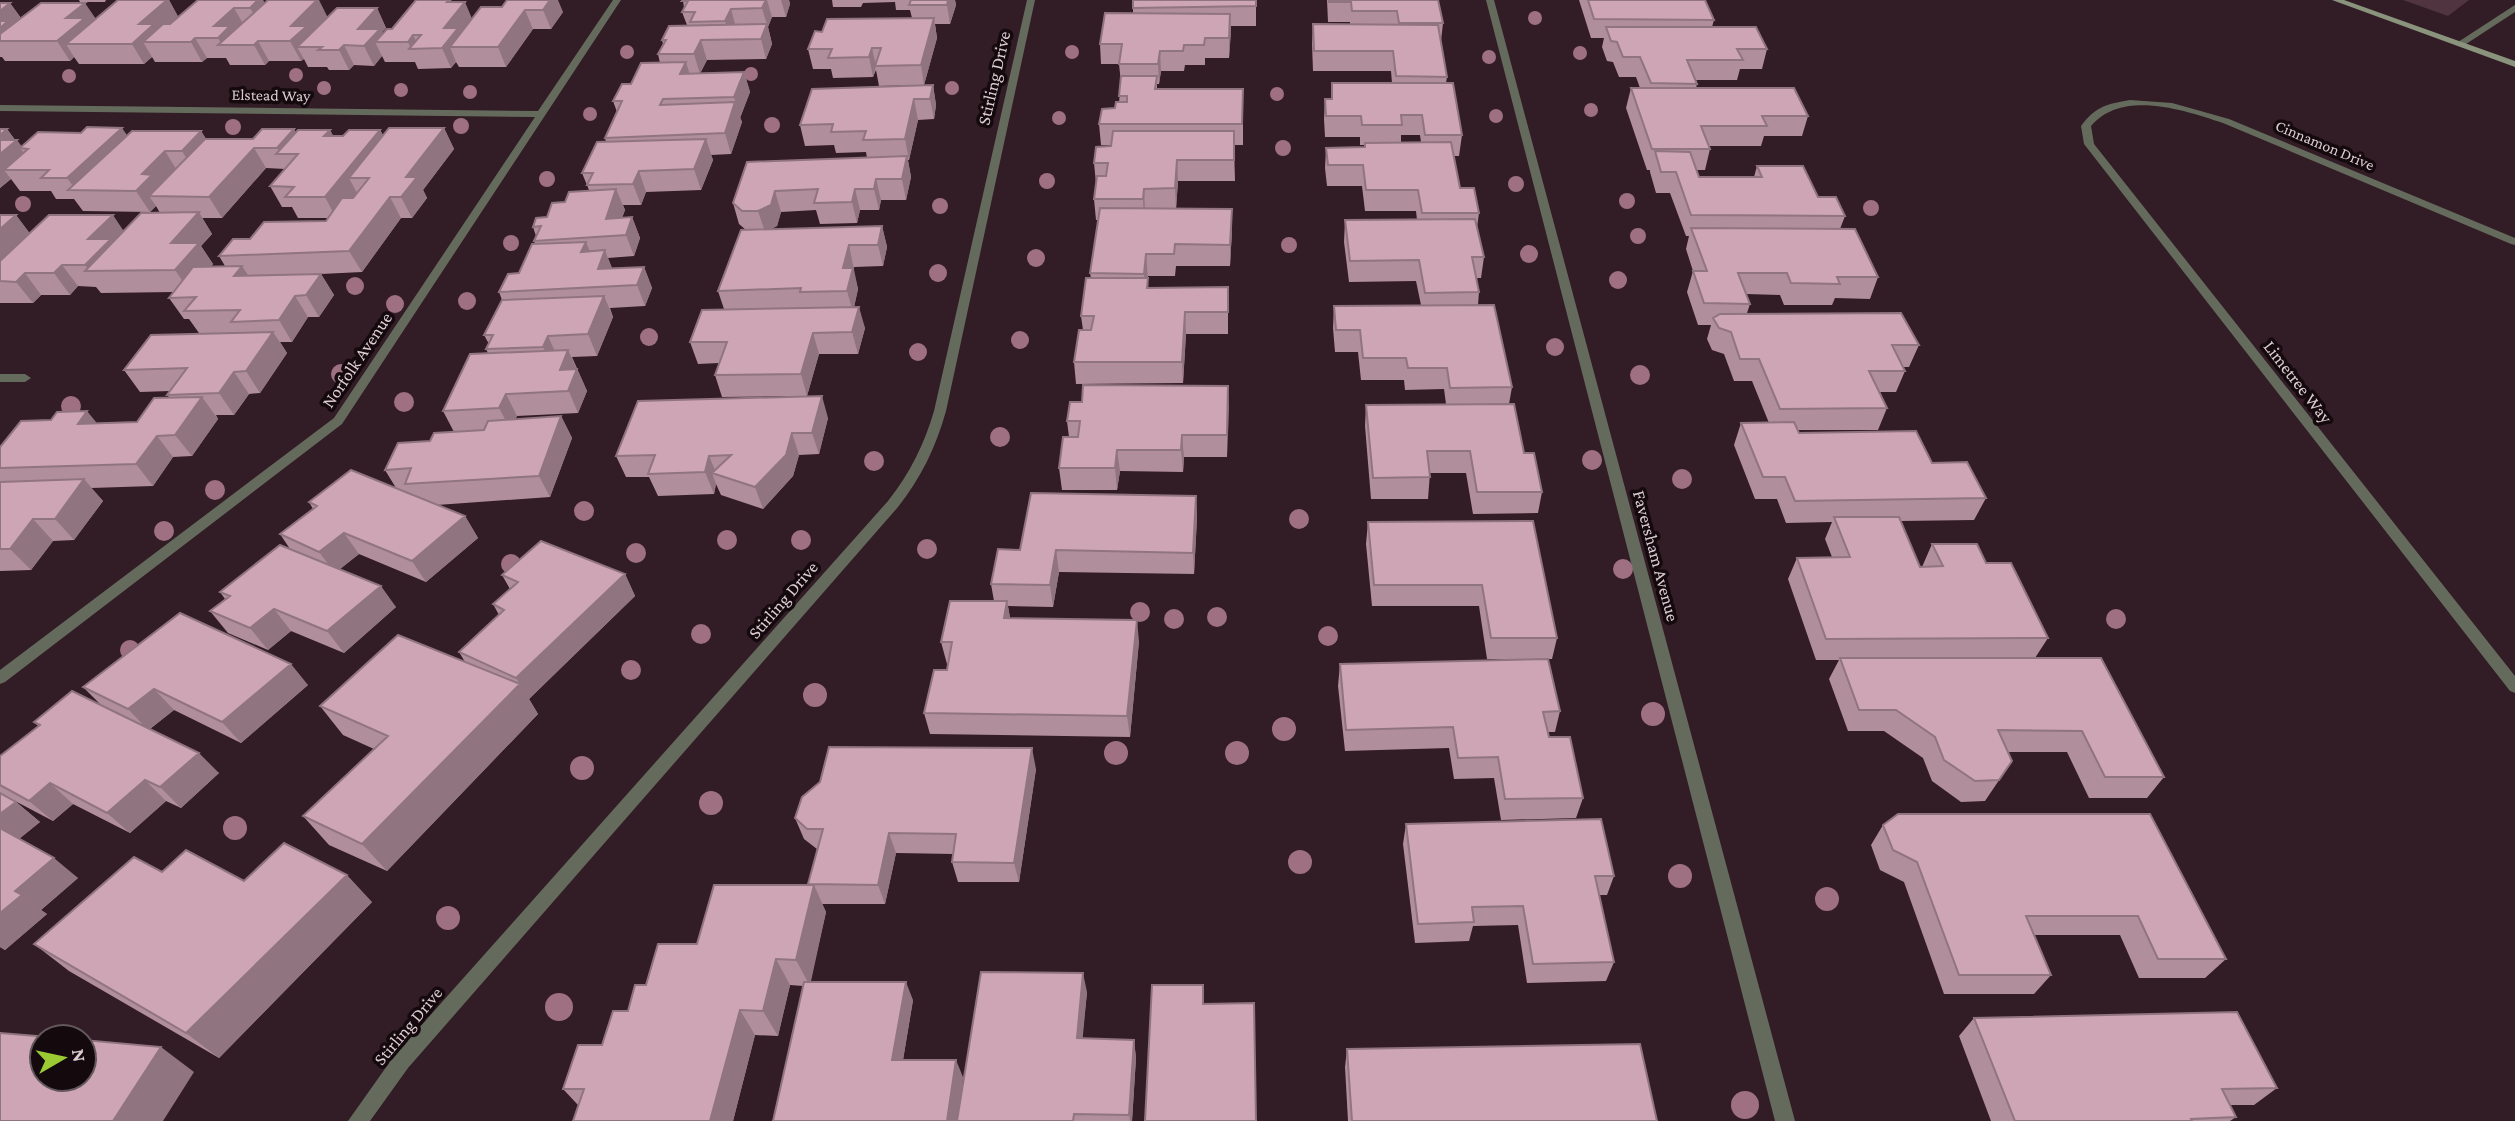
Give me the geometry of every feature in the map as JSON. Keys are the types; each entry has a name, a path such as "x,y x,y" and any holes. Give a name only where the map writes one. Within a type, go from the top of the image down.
{"main road":[{"path":"2336,0 2515,64"}],"street":[{"name":"Norfolk Avenue","path":"0,678 338,421 617,0"},
{"name":"Stirling Drive","path":"358,1121 401,1062 893,504 917,472 927,454 940,411 1031,0"},
{"name":"Faversham Avenue","path":"1490,0 1785,1121"},
{"path":"2460,44 2515,9"},
{"name":"Cinnamon Drive","path":"2117,105 2170,105 2210,115 2515,242"},
{"name":"Limetree Way","path":"2117,105 2100,111 2087,122 2085,134 2089,144 2515,687"},
{"name":"Elstead Way","path":"0,108 541,114"},
{"path":"0,377 24,378"}],"shaded area":[{"path":"2403,0 2469,0 2448,16"}],"building":[{"path":"118,0 167,0 139,24 154,24 132,44 66,44"},
{"path":"198,0 258,0 250,8 234,8 214,26 230,26 218,38 195,38 191,42 143,42 163,24 170,24"},
{"path":"268,0 317,0 291,26 307,26 290,41 218,45"},
{"path":"416,0 465,2 444,28 458,28 442,48 409,49 421,35 413,35 408,42 375,42 387,29 392,29"},
{"path":"507,0 550,0 543,10 525,10 498,47 450,47 481,7 502,7"},
{"path":"683,0 766,0 762,8 731,9 725,21 690,22 695,12 682,12 688,1"},
{"path":"911,0 948,0 947,5 909,5"},
{"path":"1133,0 1256,0 1256,6 1133,8"},
{"path":"1329,0 1438,0 1443,23 1399,23 1397,11 1352,11 1351,2"},
{"path":"1588,0 1705,0 1714,20 1594,19"},
{"path":"0,3 10,3 0,11"},
{"path":"41,3 85,3 66,18 85,18 57,41 0,41 0,34"},
{"path":"337,8 377,8 358,29 380,29 364,46 344,45 339,50 297,47"},
{"path":"1105,13 1230,14 1229,38 1205,38 1204,45 1184,45 1183,51 1160,51 1158,64 1119,64 1122,44 1100,44"},
{"path":"934,18 921,65 875,66 881,48 872,48 869,57 828,58 832,49 808,49 815,31 822,32 827,19"},
{"path":"767,24 761,39 701,40 694,54 658,54 666,40 662,40 669,26"},
{"path":"1313,24 1438,25 1447,77 1396,76 1393,51 1314,51"},
{"path":"1606,27 1756,27 1767,49 1737,49 1743,60 1687,60 1697,84 1651,83 1640,57 1623,57 1617,42 1611,41"},
{"path":"686,62 680,74 744,72 734,97 663,99 660,105 735,102 725,133 605,138 622,101 613,101 622,84 631,84 641,63"},
{"path":"1121,76 1157,76 1155,89 1243,89 1242,124 1099,124 1102,109 1115,108 1116,102 1127,102 1127,96 1119,96"},
{"path":"1332,83 1453,83 1462,135 1425,135 1422,115 1401,115 1402,125 1362,125 1361,116 1326,116 1325,99 1332,99"},
{"path":"933,85 930,99 914,99 905,139 863,140 866,131 831,132 833,124 800,125 812,89"},
{"path":"1631,88 1794,88 1808,116 1762,116 1767,126 1701,126 1710,149 1652,149"},
{"path":"87,127 122,128 67,178 41,178 49,170 4,170 28,149 20,148 38,132 81,133"},
{"path":"389,128 444,128 406,177 417,177 401,197 390,197 349,251 219,256 233,239 250,239 264,222 326,221 342,198 353,198 369,178 349,178"},
{"path":"262,129 294,129 277,148 254,148 209,197 149,196 205,139 253,139"},
{"path":"298,130 330,130 324,136 343,136 349,130 380,130 325,197 285,197 294,187 270,186 298,154 276,154"},
{"path":"132,131 201,131 182,151 165,151 142,174 152,175 136,191 68,190"},
{"path":"1113,131 1234,131 1234,160 1177,160 1175,188 1144,189 1143,199 1094,199 1097,176 1106,176 1108,163 1094,163 1096,147 1111,146"},
{"path":"706,139 694,169 639,171 633,184 587,185 593,173 582,173 597,142"},
{"path":"0,140 17,140 0,154"},
{"path":"1451,142 1460,188 1474,188 1479,213 1422,213 1418,190 1366,190 1363,165 1328,165 1326,148 1365,147 1365,143"},
{"path":"1655,151 1690,152 1699,177 1762,177 1757,166 1803,166 1818,197 1836,197 1845,216 1691,215 1676,172 1661,172"},
{"path":"907,156 902,179 876,179 874,189 855,189 852,202 814,203 818,189 775,191 771,205 758,211 742,211 733,203 747,162"},
{"path":"616,189 606,219 632,217 626,235 534,241 541,226 533,227 536,218 547,217 552,203 565,202 569,192"},
{"path":"1100,208 1232,209 1230,245 1175,244 1174,254 1146,254 1144,274 1090,273"},
{"path":"199,212 171,243 199,243 175,270 85,271 141,213"},
{"path":"0,215 16,215 0,229"},
{"path":"49,215 113,215 88,239 111,239 85,265 62,265 54,273 25,273 16,282 0,281 0,261"},
{"path":"1475,219 1484,257 1472,257 1479,292 1425,293 1419,260 1350,261 1345,220"},
{"path":"882,226 878,245 849,245 843,268 853,268 847,291 800,292 801,288 718,291 741,230"},
{"path":"1691,228 1855,229 1878,277 1837,277 1840,284 1791,283 1787,273 1738,273 1750,304 1704,303 1693,271 1707,271"},
{"path":"586,242 581,252 605,250 598,269 644,267 637,285 499,292 508,274 519,273 532,244"},
{"path":"242,266 234,276 321,274 306,295 295,296 279,320 231,322 240,310 184,311 196,297 169,298 193,267"},
{"path":"1086,278 1148,278 1147,288 1228,287 1228,312 1185,312 1182,362 1074,362 1079,330 1091,330 1094,316 1081,316"},
{"path":"604,296 588,334 548,336 543,347 486,349 493,335 484,335 502,300"},
{"path":"1494,305 1512,387 1450,388 1447,368 1408,368 1406,358 1363,358 1360,330 1336,330 1334,306"},
{"path":"859,307 852,332 813,333 801,374 715,375 727,342 690,342 702,310"},
{"path":"1901,313 1919,345 1892,345 1905,371 1869,371 1887,408 1780,409 1759,359 1740,359 1731,332 1719,328 1713,318 1720,314"},
{"path":"273,332 246,371 234,372 219,393 167,395 187,368 124,370 151,335"},
{"path":"568,350 560,370 577,369 568,391 506,394 499,408 443,411 470,354"},
{"path":"1083,385 1228,386 1227,435 1182,435 1181,450 1117,450 1115,468 1059,468 1063,437 1078,437 1080,421 1067,421 1070,402 1082,402"},
{"path":"822,396 812,433 792,433 786,455 755,487 712,473 731,455 709,456 705,472 648,474 655,455 616,456 638,401"},
{"path":"202,397 175,435 157,436 136,464 0,468 0,447 21,421 51,420 57,412 87,411 78,424 137,422 154,398"},
{"path":"1514,404 1524,453 1534,453 1542,492 1477,492 1470,451 1427,451 1430,477 1373,478 1366,405"},
{"path":"561,416 539,476 405,484 411,468 385,470 398,443 430,441 434,433 484,430 488,421"},
{"path":"1794,422 1799,433 1916,431 1932,463 1967,462 1986,498 1795,501 1785,477 1763,477 1741,423"},
{"path":"351,470 465,516 412,561 344,533 319,552 280,534 317,506 309,502"},
{"path":"84,479 55,519 33,519 10,549 0,549 0,482"},
{"path":"1031,493 1196,496 1193,553 1056,550 1050,585 991,584 998,549 1020,550"},
{"path":"1834,517 1899,517 1920,567 1943,566 1932,544 1977,544 1986,563 2011,563 2048,638 1826,639 1797,558 1850,557"},
{"path":"1533,521 1557,638 1491,638 1482,585 1374,585 1368,522"},
{"path":"541,541 625,574 516,678 459,652 504,610 493,604 518,582 502,575"},
{"path":"280,545 381,586 327,631 274,609 250,628 210,611 230,596 220,592"},
{"path":"950,601 1007,601 1004,618 1137,620 1127,716 924,713 934,670 947,670 952,642 941,642"},
{"path":"180,613 291,664 222,722 154,689 128,709 83,687"},
{"path":"398,635 520,684 362,844 303,816 388,736 320,706"},
{"path":"1840,658 2101,658 2164,777 2105,777 2082,731 1998,730 2012,761 1999,780 1975,781 1944,760 1935,737 1896,710 1859,710"},
{"path":"1548,659 1560,711 1543,712 1549,737 1570,737 1583,798 1505,799 1498,757 1458,758 1453,727 1346,730 1340,664"},
{"path":"72,691 199,753 160,787 145,780 107,813 50,783 29,801 0,785 0,756 40,725 34,722"},
{"path":"829,747 1032,748 1014,863 952,862 956,834 889,833 878,885 808,884 823,829 807,829 795,818 802,797 820,782"},
{"path":"0,793 16,802 0,814"},
{"path":"1898,814 2150,814 2226,959 2158,959 2138,916 2026,916 2051,975 1959,975 1917,862 1893,850 1883,825"},
{"path":"1601,819 1614,876 1595,876 1614,962 1533,964 1523,906 1472,907 1474,922 1418,924 1406,824"},
{"path":"0,828 54,858 15,891 22,895 0,913"},
{"path":"284,843 347,875 186,1033 34,944 134,857 162,872 186,850 244,881"},
{"path":"714,885 814,885 796,960 776,959 763,1011 740,1010 710,1121 573,1121 584,1089 563,1089 578,1045 602,1045 613,1011 628,1011 635,985 646,985 658,944 697,944"},
{"path":"981,972 1083,973 1077,1038 1134,1040 1129,1115 1074,1114 1073,1121 957,1121"},
{"path":"804,982 906,982 892,1060 956,1060 947,1121 773,1121"},
{"path":"1152,985 1203,985 1203,1004 1254,1003 1256,1121 1145,1121"},
{"path":"2237,1012 2277,1088 2222,1089 2236,1117 2191,1119 2192,1121 2015,1121 1974,1018"},
{"path":"0,1033 28,1035 28,1093 98,1093 98,1041 161,1047 113,1121 0,1121"},
{"path":"1640,1044 1657,1121 1352,1121 1347,1049"}]}
